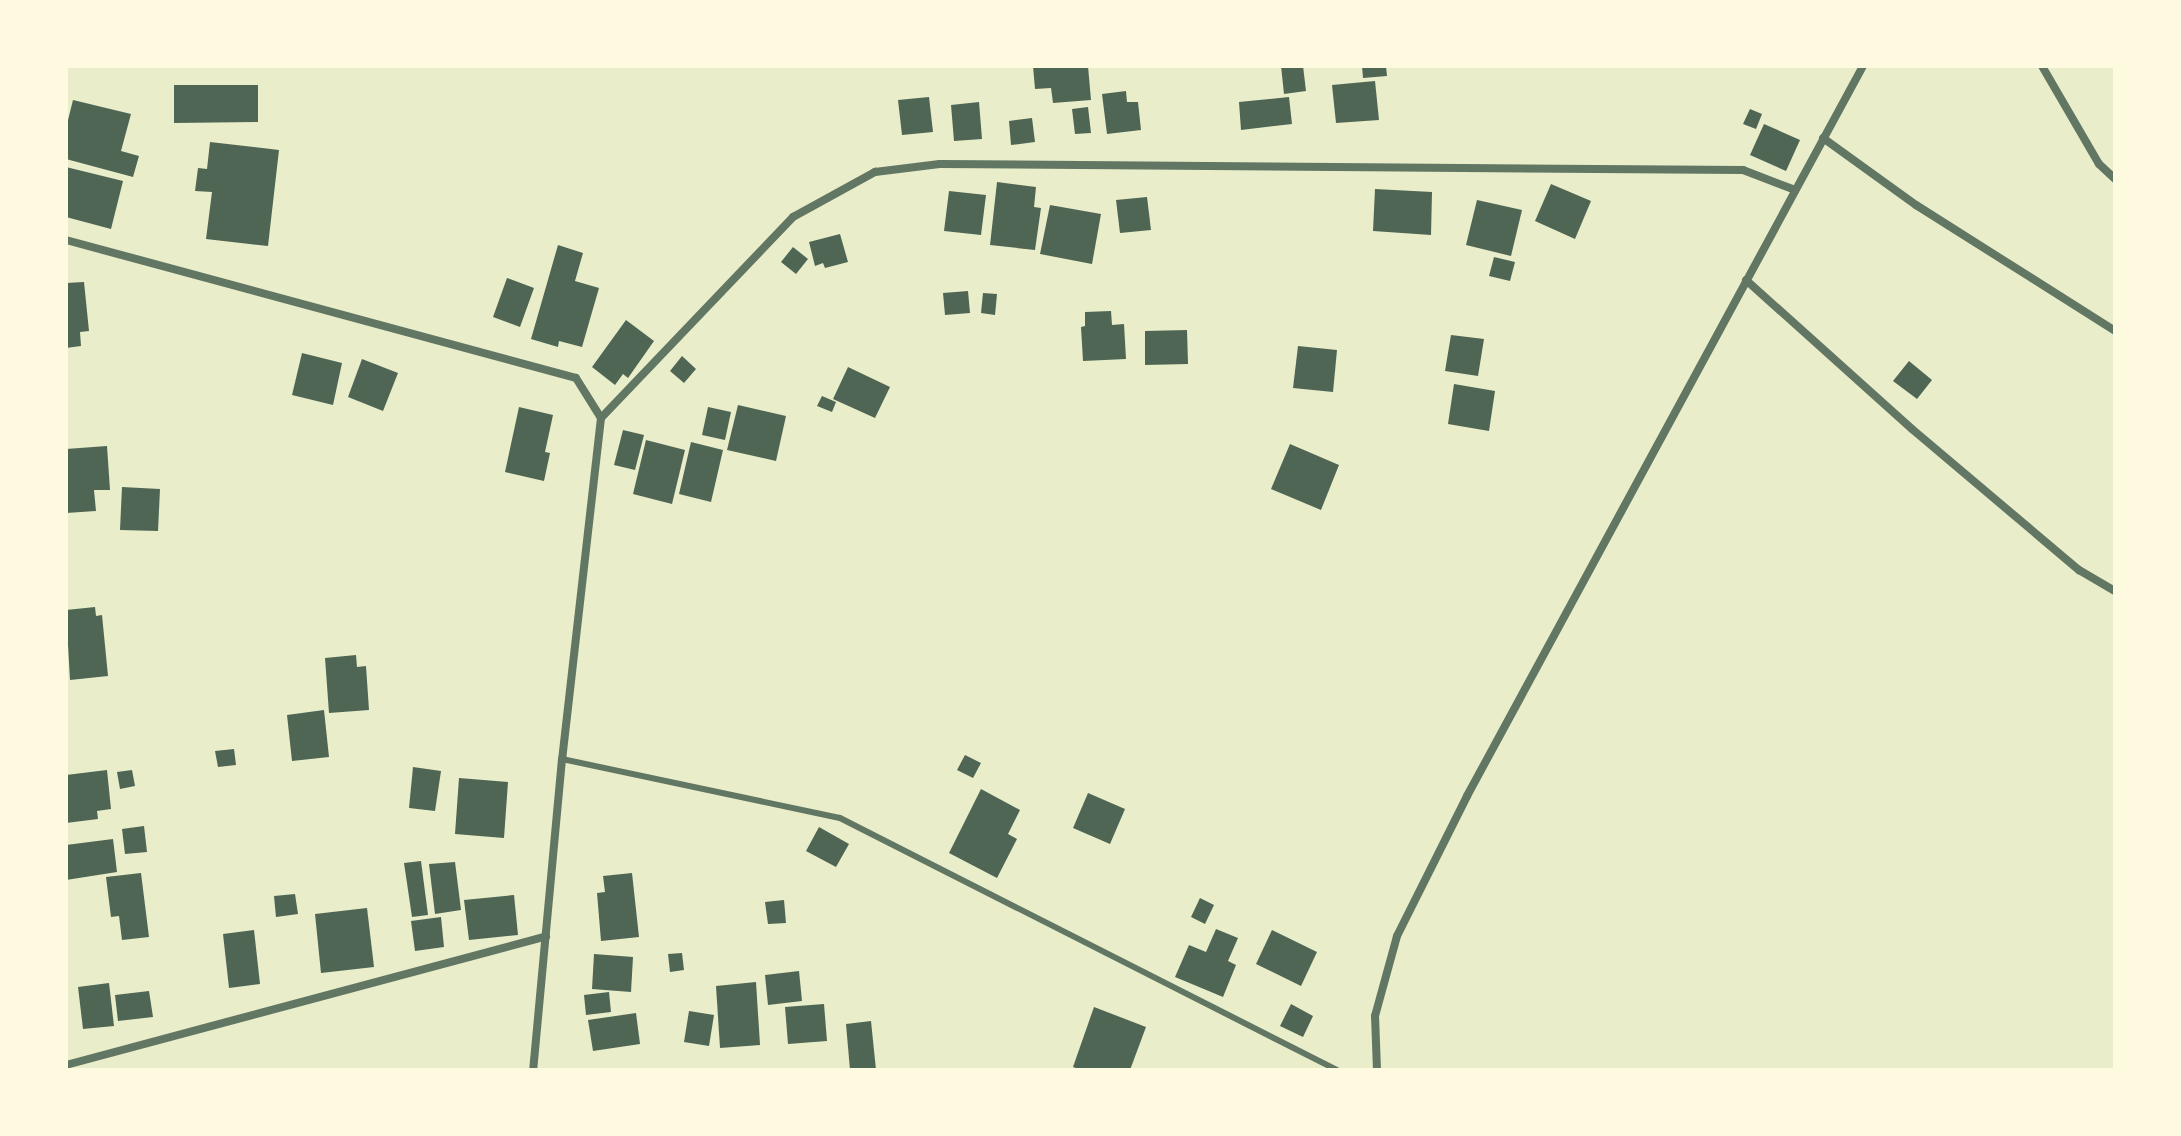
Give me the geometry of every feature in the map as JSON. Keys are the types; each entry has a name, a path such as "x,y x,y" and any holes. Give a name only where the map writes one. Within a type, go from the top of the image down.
{"street":[{"path":"1377,1070 1375,1016 1397,936 1467,796 1863,66"},
{"path":"2042,66 2099,164 2115,179"},
{"path":"1823,138 1916,205 2115,331"},
{"path":"533,1070 562,759 601,418 793,217 875,172 940,164 1743,170 1795,190"},
{"path":"66,240 576,378 601,418"},
{"path":"1746,280 1935,449 2079,570 2115,591"},
{"path":"66,1065 546,936"}],"lane":[{"path":"562,759 840,818 1337,1070"}],"building":[{"path":"1033,66 1088,66 1091,100 1053,103 1051,88 1035,89"},
{"path":"1281,66 1303,66 1306,91 1284,94"},
{"path":"1362,66 1386,66 1387,76 1363,78"},
{"path":"1375,81 1379,120 1336,123 1332,85"},
{"path":"174,85 258,85 258,122 174,123"},
{"path":"1126,91 1127,102 1138,102 1141,130 1107,134 1102,94"},
{"path":"929,97 933,132 902,135 898,100"},
{"path":"1289,97 1292,124 1241,130 1239,102"},
{"path":"73,100 131,114 121,151 139,156 133,177 66,159 66,128"},
{"path":"979,102 982,139 954,141 951,105"},
{"path":"1088,107 1091,133 1075,134 1072,109"},
{"path":"1750,109 1762,114 1756,129 1743,124"},
{"path":"1032,118 1035,142 1011,145 1009,121"},
{"path":"1764,124 1800,140 1786,171 1750,155"},
{"path":"210,142 279,150 268,246 206,239 212,192 195,191 198,168 207,169"},
{"path":"66,167 123,181 111,229 66,217"},
{"path":"997,182 1036,187 1034,207 1041,208 1035,250 990,245"},
{"path":"1551,184 1591,201 1575,239 1535,221"},
{"path":"1375,189 1432,192 1431,235 1373,231"},
{"path":"949,191 986,195 981,235 944,231"},
{"path":"1147,197 1151,230 1120,233 1116,200"},
{"path":"1477,200 1522,210 1511,256 1466,245"},
{"path":"1050,205 1101,214 1092,264 1040,254"},
{"path":"840,234 848,262 825,268 823,263 815,266 809,242"},
{"path":"558,245 583,253 575,281 599,288 582,347 559,341 558,347 531,339"},
{"path":"793,247 808,259 796,274 781,262"},
{"path":"1494,257 1515,262 1510,281 1489,276"},
{"path":"507,278 534,288 520,327 493,317"},
{"path":"84,282 89,331 80,332 81,346 66,348 66,283"},
{"path":"968,291 970,313 945,315 943,293"},
{"path":"983,293 997,294 995,315 981,313"},
{"path":"1111,311 1112,325 1124,324 1126,359 1083,361 1081,327 1085,326 1085,312"},
{"path":"626,320 654,341 628,378 623,374 615,385 592,367"},
{"path":"1187,330 1188,364 1145,365 1145,331"},
{"path":"1451,335 1484,339 1478,376 1445,371"},
{"path":"1298,346 1337,350 1333,392 1293,388"},
{"path":"302,353 342,363 333,405 292,395"},
{"path":"682,356 696,369 684,383 670,371"},
{"path":"362,359 398,373 383,411 348,397"},
{"path":"1909,361 1932,380 1917,399 1893,381"},
{"path":"848,367 890,387 875,418 833,399"},
{"path":"1454,384 1495,391 1489,431 1448,424"},
{"path":"822,396 836,402 832,412 817,406"},
{"path":"738,405 786,416 776,461 727,450"},
{"path":"519,407 553,415 545,452 550,453 544,481 505,472"},
{"path":"708,407 731,412 725,440 702,435"},
{"path":"623,430 644,435 635,470 614,465"},
{"path":"646,440 685,450 672,504 633,494"},
{"path":"691,442 723,450 711,502 679,494"},
{"path":"1290,444 1339,465 1321,510 1271,489"},
{"path":"107,446 110,490 94,490 96,511 66,513 66,449"},
{"path":"122,487 160,489 158,531 120,530"},
{"path":"95,607 96,616 102,615 108,676 70,680 66,610"},
{"path":"356,655 357,667 366,666 369,710 329,713 325,658"},
{"path":"324,710 329,757 292,761 287,715"},
{"path":"234,749 236,765 218,767 215,751"},
{"path":"965,755 981,763 973,778 957,770"},
{"path":"413,767 441,771 435,811 409,808"},
{"path":"107,770 111,809 97,811 98,819 66,823 66,775"},
{"path":"132,770 135,786 120,789 117,772"},
{"path":"459,778 508,782 504,838 455,834"},
{"path":"981,789 1020,810 1008,834 1017,839 997,878 949,853"},
{"path":"1088,793 1125,809 1110,844 1073,828"},
{"path":"144,826 147,852 125,854 122,829"},
{"path":"819,827 849,844 836,867 806,851"},
{"path":"113,839 117,872 66,880 66,845"},
{"path":"421,861 428,915 412,917 404,863"},
{"path":"455,862 461,910 435,914 429,864"},
{"path":"141,873 149,937 122,940 119,916 111,917 106,877"},
{"path":"632,873 639,937 601,941 597,893 605,892 603,876"},
{"path":"295,894 298,914 276,917 274,896"},
{"path":"514,895 518,935 469,940 464,900"},
{"path":"1200,898 1214,905 1205,924 1191,917"},
{"path":"784,900 786,923 768,924 765,902"},
{"path":"367,908 374,967 321,973 315,914"},
{"path":"441,917 444,947 415,951 411,921"},
{"path":"1216,929 1238,938 1228,961 1236,965 1223,997 1175,977 1189,945 1206,952"},
{"path":"254,930 260,984 229,988 223,934"},
{"path":"1272,930 1317,952 1301,986 1256,964"},
{"path":"682,953 684,970 670,972 668,954"},
{"path":"594,954 633,957 631,992 592,989"},
{"path":"799,971 802,1001 768,1005 765,975"},
{"path":"756,982 760,1045 720,1048 716,986"},
{"path":"109,983 114,1026 83,1029 78,987"},
{"path":"149,991 153,1017 118,1021 115,995"},
{"path":"609,992 611,1012 586,1015 584,995"},
{"path":"824,1004 827,1041 788,1044 785,1007"},
{"path":"1291,1004 1313,1016 1303,1037 1280,1026"},
{"path":"1094,1007 1146,1027 1130,1070 1081,1070 1073,1067"},
{"path":"689,1011 714,1015 709,1046 684,1042"},
{"path":"636,1013 640,1044 593,1051 588,1020"},
{"path":"871,1021 876,1070 850,1070 846,1024"}]}
